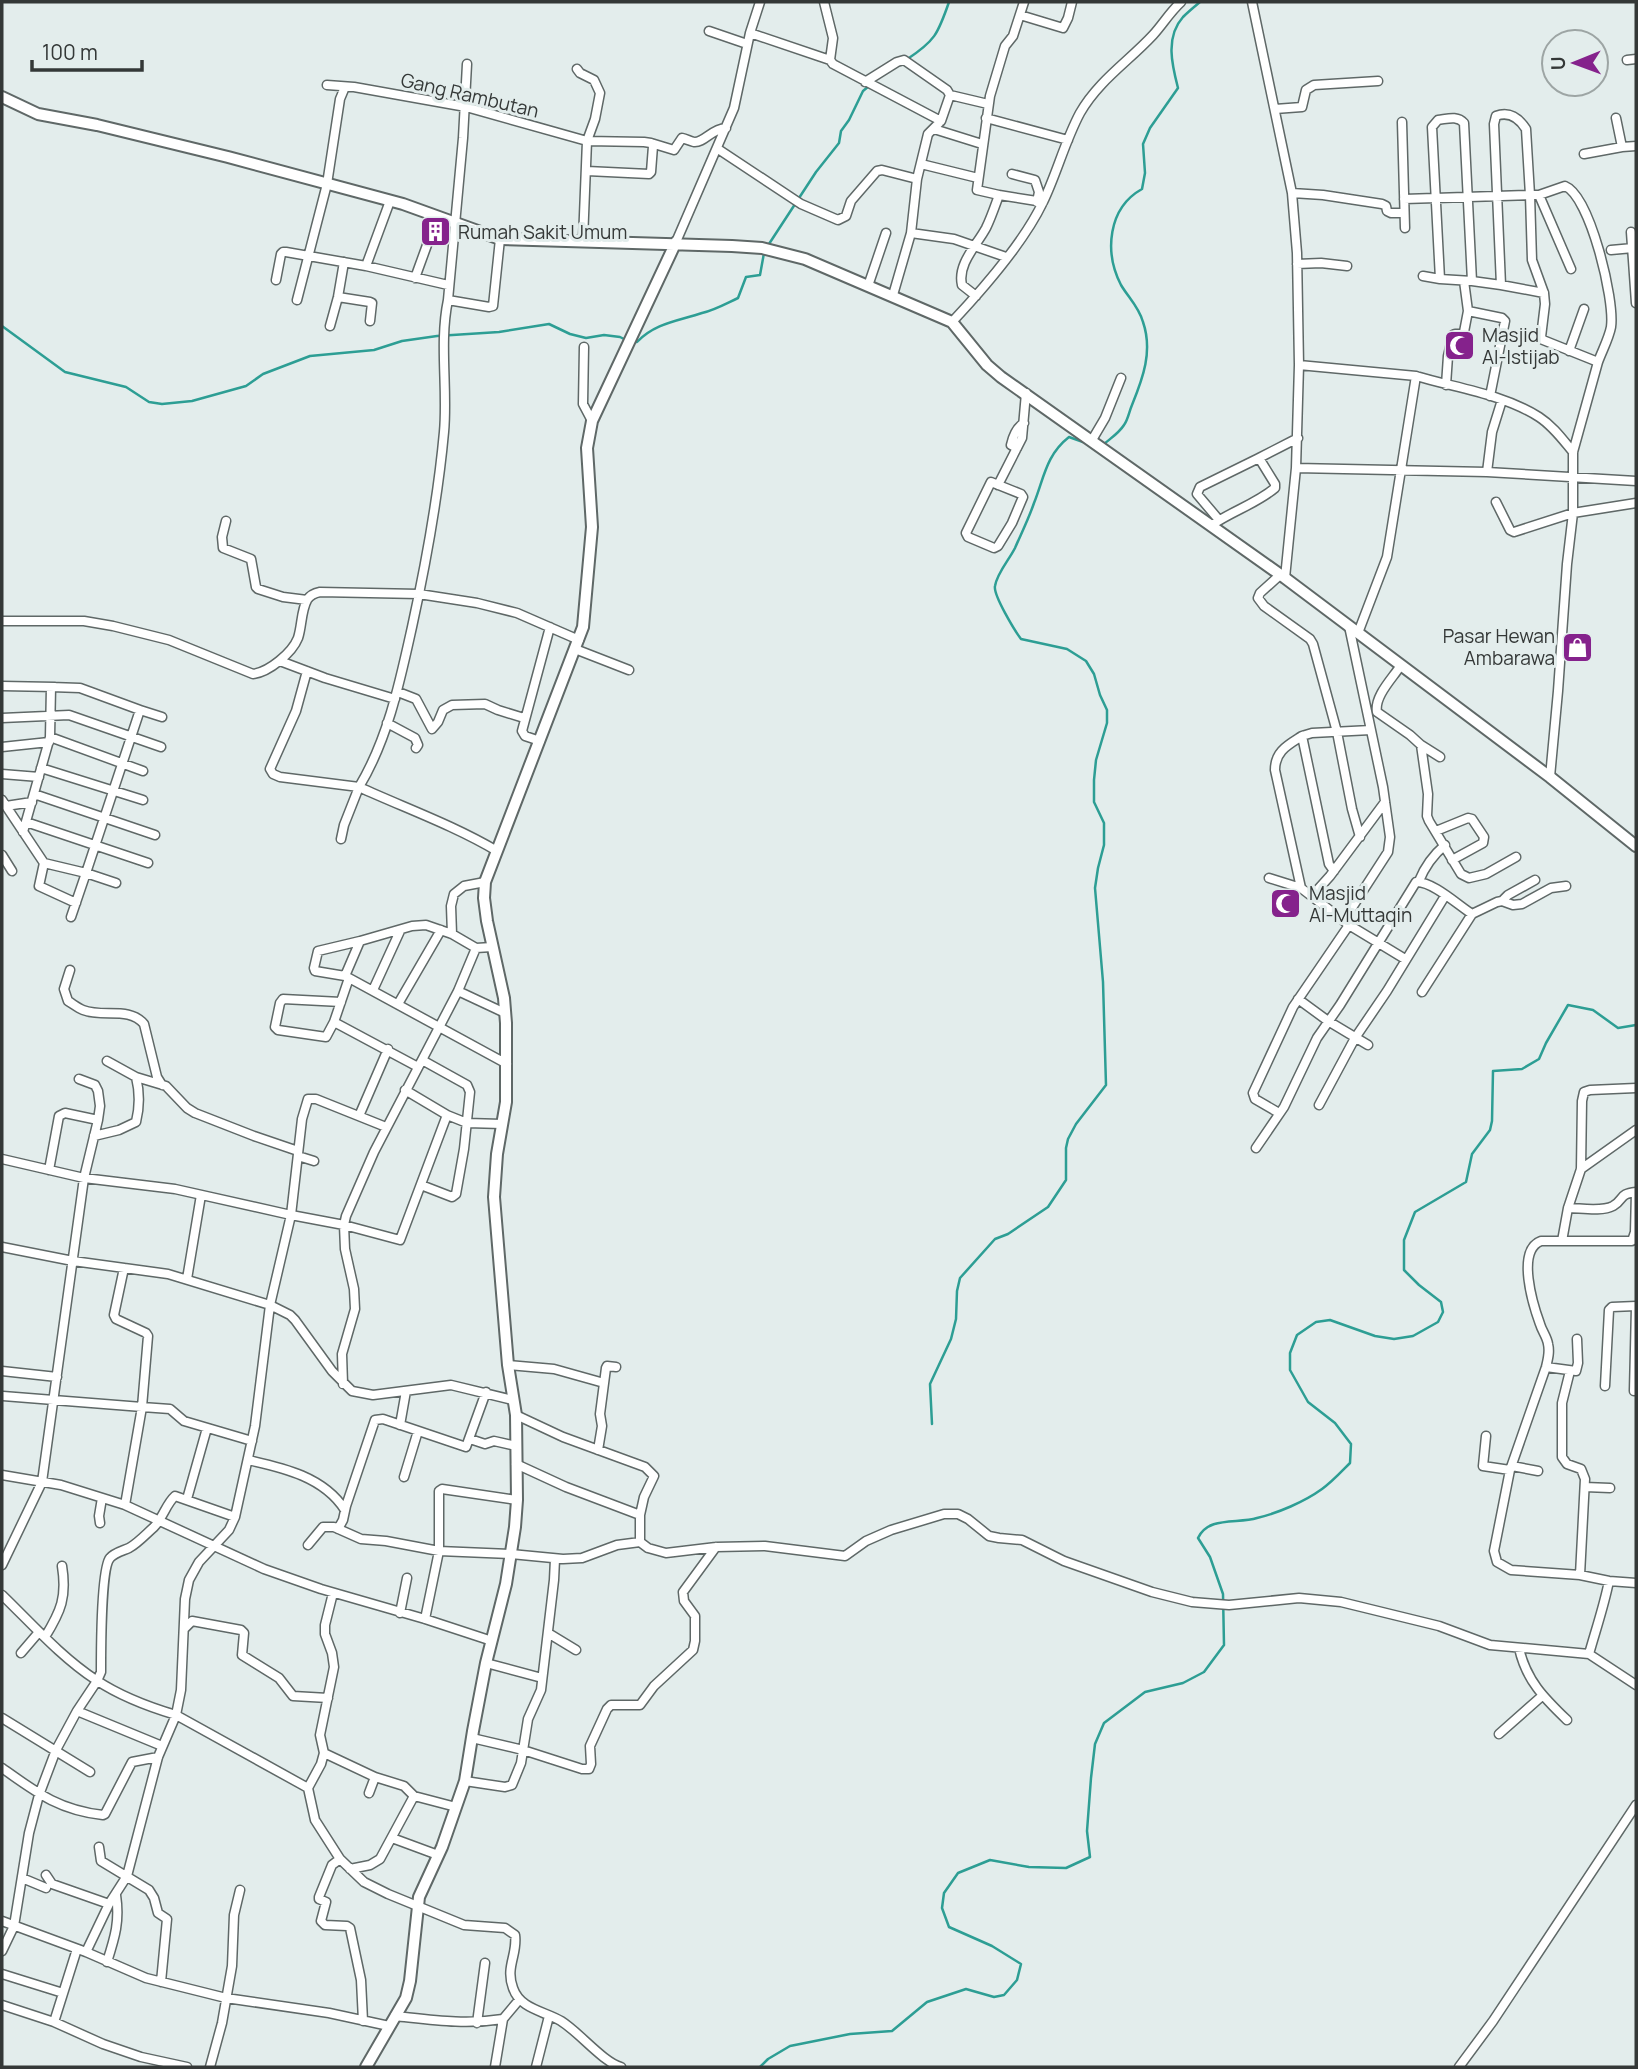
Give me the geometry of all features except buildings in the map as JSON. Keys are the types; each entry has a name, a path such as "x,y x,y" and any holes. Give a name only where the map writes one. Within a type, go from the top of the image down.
{"street":[{"path":"366,2067 406,1998 421,1891 439,1855 465,1781 486,1663 506,1584 517,1500 516,1415 508,1365 494,1197 494,1178 506,1101 505,1013 484,898 485,882 577,644 586,609 592,527 587,448 592,421 718,149 734,108 747,44 760,2"},
{"path":"824,2 833,38 830,60"},
{"path":"1024,2 1013,36 1005,46 988,104 977,191 1040,202"},
{"path":"1020,15 1063,28 1072,2"},
{"path":"1165,2 1178,4"},
{"path":"1252,2 1292,193 1297,264 1299,365 1296,468 1283,577 1260,593 1258,601 1313,644 1337,732 1360,837"},
{"path":"953,322 1030,225 1081,112 1096,90 1153,34 1178,4"},
{"path":"709,31 747,44"},
{"path":"750,33 830,60 837,68 941,121"},
{"path":"868,84 897,62 905,60 947,90 950,95 988,104"},
{"path":"341,839 344,825 397,695 430,539 444,430 447,300 466,107 467,64"},
{"path":"577,69 580,74 594,80 600,93 587,141 583,240"},
{"path":"1275,109 1302,107 1306,90 1314,85 1378,81"},
{"name":"Gang Rambutan","path":"327,85 354,87 466,107 587,141 651,143 674,150 682,138 699,141 717,129 726,128"},
{"path":"297,300 327,184 340,99 345,87"},
{"path":"893,295 911,233 917,179 928,134 941,121 950,95"},
{"path":"2,97 38,114 97,125 229,157 390,201 500,239 676,242 766,249 805,258 953,322 987,365 1215,523 1550,777 1636,846"},
{"path":"1501,285 1494,118 1506,113 1526,128 1534,195 1531,223 1532,260 1544,293 1545,304 1541,337 1598,362"},
{"path":"986,118 1068,140"},
{"path":"1440,279 1432,133 1433,123 1437,120 1453,118 1464,123 1468,311 1464,334 1453,335 1446,385"},
{"path":"1616,118 1622,146"},
{"path":"1402,122 1405,228"},
{"path":"934,129 982,144"},
{"path":"587,171 649,174 653,146 651,143"},
{"path":"1584,154 1622,146 1636,146"},
{"path":"718,149 792,199 832,219 846,216 851,201 877,171 917,179"},
{"path":"921,164 978,178"},
{"path":"1012,174 1035,180 1040,202"},
{"path":"1404,199 1534,195 1569,187 1584,209 1599,250 1611,308 1611,327 1598,362 1573,452 1573,513 1550,777"},
{"path":"1292,193 1382,204 1389,213 1404,213"},
{"path":"976,296 960,282 962,271 972,246 986,227 999,195"},
{"path":"1534,195 1548,215 1572,269"},
{"path":"366,266 390,201"},
{"path":"1531,223 1548,215"},
{"path":"1631,232 1636,303"},
{"path":"868,286 886,233"},
{"path":"911,233 954,239 1006,257"},
{"path":"447,300 493,306 500,239"},
{"path":"415,278 426,245"},
{"path":"1611,250 1633,247"},
{"path":"275,280 283,251 448,285"},
{"path":"330,326 344,262"},
{"path":"1297,264 1347,266"},
{"path":"1531,291 1533,276 1537,273"},
{"path":"1423,276 1544,293"},
{"path":"338,297 372,303 370,321"},
{"path":"1569,351 1584,309"},
{"path":"1468,311 1502,318 1505,321 1490,396"},
{"path":"584,347 583,404 592,421"},
{"path":"1299,365 1416,376 1490,396 1539,417 1554,429 1573,452"},
{"path":"1279,1113 1255,1099 1254,1093 1298,999 1347,923 1388,852 1390,837 1385,801 1353,629 1387,557 1416,376"},
{"path":"1098,444 1121,378"},
{"path":"998,485 1022,438 1026,393"},
{"path":"1487,472 1492,432 1502,400"},
{"path":"1215,523 1197,494 1200,488 1298,438"},
{"path":"1215,523 1275,488 1259,458"},
{"path":"1296,468 1487,472 1636,481"},
{"path":"991,482 998,485 1023,497 999,547 994,548 968,537 966,533 991,482"},
{"path":"1496,502 1510,530 1514,532 1573,513 1636,503"},
{"path":"226,521 222,537 223,548 251,559 258,589 282,597 307,600"},
{"path":"2,621 84,621 113,626 169,640 253,674 260,673 280,661 298,640 307,600 313,594 419,594 517,612 629,670"},
{"path":"540,741 523,734 524,718 550,627"},
{"path":"280,661 307,671 416,699 432,729 443,709 452,705 485,704 524,718"},
{"path":"1401,665 1378,699 1377,712 1440,757"},
{"path":"307,671 296,711 271,763 273,774 287,779 359,788 443,823 497,851"},
{"path":"2,686 80,688 162,718"},
{"path":"51,687 69,688"},
{"path":"23,832 49,740 51,687"},
{"path":"71,916 140,710"},
{"path":"2,718 69,715 161,747"},
{"path":"387,723 415,738 418,745 416,748"},
{"path":"1301,888 1275,763 1280,753 1302,736 1371,730"},
{"path":"1302,736 1329,863 1334,871"},
{"path":"2,747 49,740 143,771"},
{"path":"1421,745 1428,794 1427,816 1461,874 1469,878 1486,874 1516,857"},
{"path":"2,774 40,773 143,800"},
{"path":"116,883 44,863 4,803 33,798 104,817 155,835"},
{"path":"1312,896 1334,871 1385,801"},
{"path":"1436,831 1468,818 1472,819 1484,837 1483,843 1452,860"},
{"path":"26,822 148,863"},
{"path":"1256,1148 1288,1098 1317,1038 1413,886 1419,881 1425,866 1445,845"},
{"path":"2,855 12,871"},
{"path":"44,863 39,886 76,902"},
{"path":"1269,878 1301,888 1347,923 1405,959"},
{"path":"1422,992 1472,914 1502,901 1535,880"},
{"path":"1419,881 1428,884 1472,914"},
{"path":"452,934 451,906 454,894 464,887 485,882"},
{"path":"1502,901 1513,905 1522,904 1551,888 1566,886"},
{"path":"1319,1105 1355,1038 1446,896"},
{"path":"492,947 476,948 441,930 426,925 412,926 318,951 314,968 315,971 347,977 507,1064"},
{"path":"398,1004 441,930"},
{"path":"373,990 400,931"},
{"path":"341,1002 283,999 275,1027 278,1030 326,1037 328,1035 341,1002 360,941"},
{"path":"343,1384 342,1354 355,1310 354,1289 345,1248 346,1216 386,1127 458,991 476,948"},
{"path":"69,970 64,989 68,1001 82,1010 103,1014 128,1014 139,1018 144,1024 162,1085"},
{"path":"458,991 505,1013"},
{"path":"1298,999 1368,1045"},
{"path":"334,1022 469,1087 467,1123 455,1195 452,1197 421,1185"},
{"path":"359,1116 388,1049"},
{"path":"107,1061 136,1077 162,1085 195,1113 314,1161"},
{"path":"94,1136 119,1130 136,1122 140,1090 136,1077"},
{"path":"2,1565 43,1482 84,1178 100,1106 95,1085 79,1079"},
{"path":"1562,1241 1568,1208 1581,1169 1584,1093 1590,1090 1636,1088"},
{"path":"405,1090 447,1115 467,1123 502,1124"},
{"path":"54,2022 63,1993 82,1951 127,1876 158,1757 176,1715 181,1690 185,1599 189,1580 199,1562 229,1530 235,1517 252,1441 270,1305 291,1215 302,1119 308,1098 386,1127"},
{"path":"49,1170 59,1116 65,1114 98,1121"},
{"path":"2,1159 84,1178 175,1189 344,1226 399,1241 447,1115"},
{"path":"1581,1169 1636,1130"},
{"path":"1568,1208 1612,1207 1623,1194 1636,1192 1635,1232 1632,1241 1535,1243 1529,1251 1532,1294 1548,1343 1546,1367 1511,1468 1494,1550 1497,1562 1511,1570 1580,1575 1636,1583"},
{"path":"187,1279 201,1195"},
{"path":"2,1247 73,1261 168,1274 270,1305 290,1315 343,1384 362,1394 373,1395 451,1385 513,1400"},
{"path":"124,1268 114,1315 116,1319 148,1336 142,1407 125,1505"},
{"path":"1605,1386 1609,1310 1612,1307 1636,1306 1634,1391"},
{"path":"1546,1367 1576,1371 1577,1339"},
{"path":"508,1365 554,1369 604,1383"},
{"path":"598,1451 607,1366 616,1367"},
{"path":"2,1371 57,1377"},
{"path":"1570,1371 1562,1403 1562,1457 1567,1464 1581,1469 1585,1479 1580,1575"},
{"path":"400,1426 406,1391"},
{"path":"338,1529 374,1421 383,1419 465,1447 486,1392"},
{"path":"3,1396 170,1409 183,1421 252,1441"},
{"path":"516,1415 563,1437 652,1471 654,1476 644,1497 640,1515 640,1542"},
{"path":"187,1499 207,1428"},
{"path":"404,1477 418,1431"},
{"path":"1486,1436 1482,1463 1484,1467 1538,1471"},
{"path":"470,1439 484,1444 494,1441 516,1446"},
{"path":"248,1460 309,1478 336,1497 345,1510"},
{"path":"516,1464 566,1487 640,1515"},
{"path":"2,1475 61,1485 125,1505 264,1569 333,1593 492,1641"},
{"path":"1585,1487 1610,1488"},
{"path":"425,1619 439,1551 440,1490 517,1500"},
{"path":"2,1951 14,1926 29,1832 39,1795 55,1752 101,1672 107,1562 112,1556 144,1537 159,1522 172,1498 177,1496 235,1517"},
{"path":"100,1523 102,1498"},
{"path":"308,1545 323,1527 331,1526 361,1539 439,1551 511,1553 555,1559 582,1558 617,1545 640,1542 648,1548 666,1553 716,1547 765,1546 845,1556 866,1541 891,1530 944,1514 958,1514 995,1538 1022,1539 1064,1562 1152,1592 1217,1605 1300,1598 1341,1602 1439,1626 1490,1645 1590,1654 1636,1685"},
{"path":"472,1738 589,1769 590,1746 607,1709 611,1705 640,1705 654,1686 693,1650 695,1616 684,1601 683,1592 716,1547"},
{"path":"465,1781 505,1787 512,1785 517,1776 528,1718 541,1690 555,1559"},
{"path":"21,1653 60,1613 64,1585 62,1566"},
{"path":"400,1613 407,1578"},
{"path":"1590,1654 1609,1581"},
{"path":"333,1593 325,1625 334,1667 320,1735 324,1753 308,1788 315,1820 340,1859 372,1886 464,1925 505,1928 515,1935 515,1949 509,1972 519,2000 575,2031 609,2061 621,2067"},
{"path":"2,1595 97,1681 153,1708 176,1715 308,1788"},
{"path":"184,1629 192,1621 242,1630 242,1655 279,1678 293,1696 328,1698"},
{"path":"548,1633 576,1650"},
{"path":"1519,1648 1523,1665 1534,1685 1567,1720"},
{"path":"486,1663 542,1678"},
{"path":"1499,1734 1542,1696"},
{"path":"77,1712 162,1746"},
{"path":"2,1718 64,1759 90,1772"},
{"path":"324,1753 375,1777 404,1786 414,1796 456,1807"},
{"path":"2,1768 39,1795 72,1811 104,1815 132,1762 158,1757"},
{"path":"369,1793 375,1777"},
{"path":"350,1869 370,1865 380,1859 414,1796"},
{"path":"1459,2067 1493,2021 1636,1805"},
{"path":"392,1838 439,1855"},
{"path":"99,1847 102,1861 151,1892 158,1913 167,1919 161,1982"},
{"path":"340,1859 332,1865 319,1897 326,1902 321,1920 325,1925 350,1928 360,1980 363,2021"},
{"path":"22,1878 45,1887 46,1875 52,1884 109,1904"},
{"path":"211,2067 232,1966 234,1915 240,1890"},
{"path":"107,1962 117,1928 119,1912 116,1895"},
{"path":"2,1921 146,1978 226,1998 329,2013 363,2021 457,2023 503,2019"},
{"path":"477,2022 485,1963"},
{"path":"2,1974 63,1993"},
{"path":"495,2067 503,2019 519,2000"},
{"path":"2,2006 54,2022 103,2044 141,2057 187,2067"},
{"path":"536,2067 549,2016"}],"waterway":[{"path":"906,60 934,36 949,2"},
{"path":"1104,444 1127,421 1143,375 1147,354 1146,333 1141,317 1121,285 1112,259 1112,232 1122,207 1142,189 1145,173 1143,144 1150,128 1178,88 1171,51 1177,25 1200,2"},
{"path":"767,247 816,172 839,143 841,131 863,91 869,86"},
{"path":"632,342 637,342 659,327 712,310 738,298 746,277 760,275 764,253"},
{"path":"2,326 65,372 126,387 149,402 162,404 192,401 246,386 263,374 310,356 374,350 402,341 437,336 499,332 549,324 586,338 604,335 626,340"},
{"path":"932,1424 930,1384 951,1339 960,1278 995,1239 1008,1234 1048,1207 1066,1180 1068,1139 1106,1085 1103,982 1095,888 1104,845 1104,823 1094,802 1094,780 1096,760 1107,723 1107,710 1094,674 1086,661 1067,649 1021,639 995,591 998,576 1025,526 1050,459 1069,437 1083,442"},
{"path":"760,2067 790,2046 850,2034 892,2031 927,2002 966,1989 994,1997 1004,1995 1017,1980 1021,1964 992,1946 949,1927 942,1908 944,1893 958,1873 990,1860 1029,1867 1066,1868 1090,1857 1087,1831 1091,1778 1095,1744 1104,1723 1145,1692 1183,1683 1204,1672 1224,1645 1223,1594 1210,1557 1198,1538 1209,1526 1257,1518 1299,1503 1326,1486 1350,1463 1351,1444 1335,1423 1308,1402 1290,1370 1290,1353 1297,1335 1316,1322 1330,1320 1375,1336 1394,1339 1413,1336 1438,1322 1443,1312 1441,1302 1404,1270 1404,1240 1415,1212 1466,1182 1472,1154 1490,1130 1493,1071 1522,1069 1539,1059 1568,1005 1593,1010 1618,1028 1636,1025"}],"place":[{"name":"Rumah Sakit Umum","path":"435,232"},
{"name":"Masjid Al-Istijab","path":"1459,346"},
{"name":"Pasar Hewan Ambarawa","path":"1578,647"},
{"name":"Masjid Al-Muttaqin","path":"1286,904"}]}
